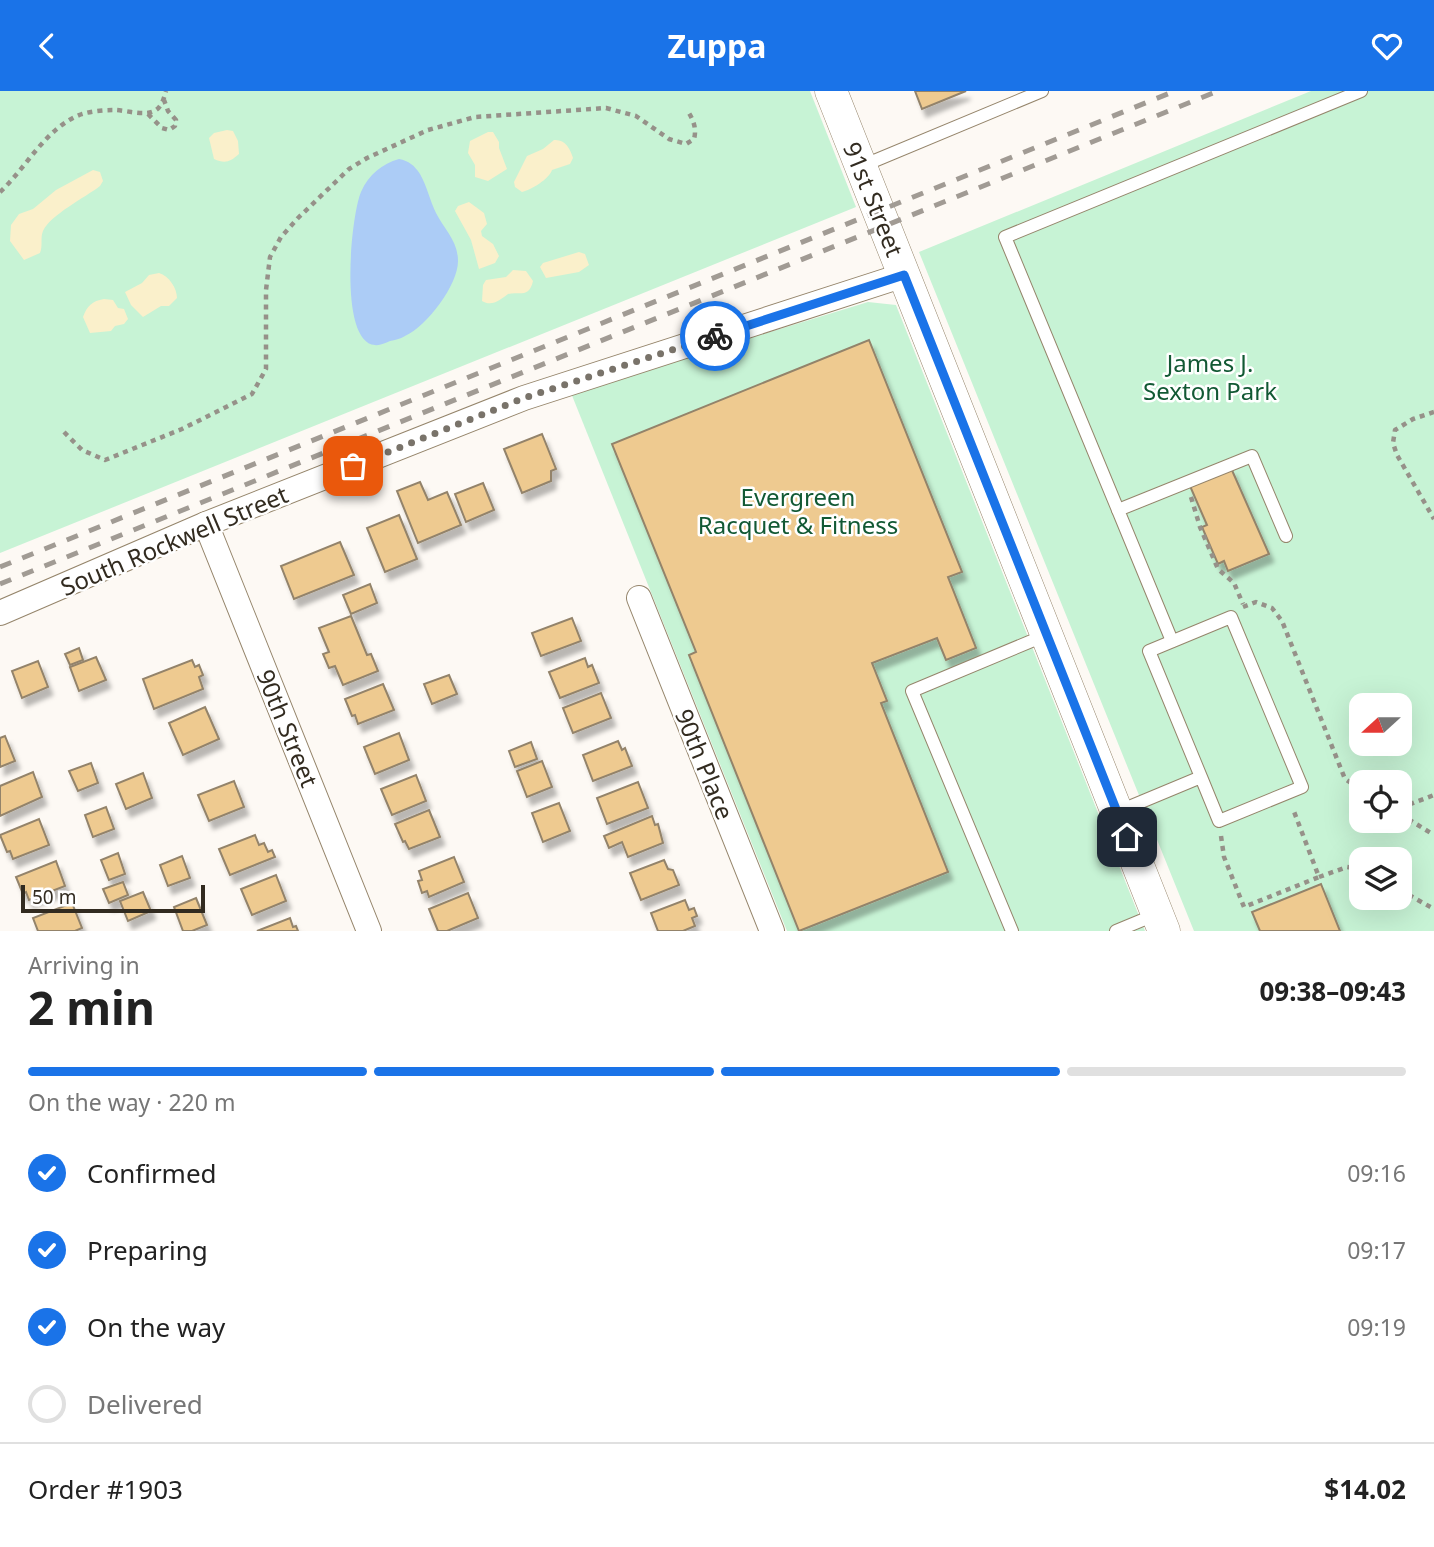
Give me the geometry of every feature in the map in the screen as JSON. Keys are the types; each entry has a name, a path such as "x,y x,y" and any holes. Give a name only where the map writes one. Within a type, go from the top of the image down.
{"street":[{"name":"91st Street","path":"831,91 1161,922"},
{"name":"South Rockwell Street","path":"0,613 206,524 524,398 904,275"},
{"name":"90th Street","path":"206,524 369,931"},
{"name":"90th Place","path":"639,598 772,931"}],"lane":[{"path":"861,167 1042,91"},
{"path":"1172,641 1005,237 1361,91"},
{"path":"1118,510 1252,456 1286,535"},
{"path":"1231,617 1301,787 1219,821 1149,651 1231,617"},
{"path":"1012,931 912,691 1047,635"},
{"path":"1117,812 1201,777"},
{"path":"1116,931 1161,922"}],"path":[{"path":"0,192 46,140 71,120 97,111 147,113 160,107 166,91"},
{"path":"147,113 162,128 169,130 176,126 176,120 168,111 164,98"},
{"path":"64,432 82,450 105,460 182,429 252,394 266,369 270,257 281,237 298,218 349,169 367,158 428,130 464,119 499,114 606,108 636,116 669,139 687,144 694,139 695,134 695,127 687,110"},
{"path":"1434,412 1413,419 1395,430 1393,443 1397,455 1434,519"},
{"path":"1189,491 1200,527 1218,569 1234,583 1244,606"},
{"path":"1231,617 1244,606 1256,602 1272,608 1282,621 1345,779 1349,782"},
{"path":"1412,803 1434,795"},
{"path":"1412,821 1434,835"},
{"path":"1301,830 1320,877"},
{"path":"1224,857 1244,907 1349,867"},
{"path":"1412,897 1434,909"}],"green space":[{"path":"0,91 810,91 856,207 0,553"},
{"name":"James J. Sexton Park","path":"1311,91 1434,91 1434,931 1194,931 919,252"},
{"name":"Evergreen Racquet & Fitness","path":"868,302 896,305 1145,931 787,931 571,393"}],"sand":[{"path":"233,131 238,141 239,154 224,162 214,159 209,138 214,133"},
{"path":"493,132 499,142 507,169 488,181 475,177 475,165 468,153 470,141"},
{"path":"554,140 561,141 569,148 573,158 570,164 552,170 544,180 526,191 522,192 515,187 514,182 527,156 543,149"},
{"path":"93,170 100,172 103,181 100,186 53,219 43,231 40,253 24,260 10,241 11,225 19,214 33,209 56,190"},
{"path":"469,202 484,213 487,224 481,231 482,236 493,244 499,256 495,263 479,269 471,240 455,211 458,206"},
{"path":"579,252 585,254 589,265 579,272 546,278 540,267 543,263"},
{"path":"513,270 526,271 533,281 529,290 508,294 493,303 482,301 486,280 506,277"},
{"path":"159,273 172,283 177,298 169,306 161,306 143,317 131,305 125,292 142,283 149,275"},
{"path":"104,299 113,300 118,308 124,309 128,319 111,331 90,333 83,317 88,307"}],"water":[{"path":"399,159 416,168 425,183 436,213 453,241 458,261 457,271 440,304 423,323 401,338 375,345 363,339 356,323 352,301 350,276 354,225 361,192 368,180 382,167"}],"building":[{"path":"915,91 966,91 922,109"},
{"path":"869,340 962,572 948,577 976,648 946,660 937,638 872,663 887,701 881,703 948,872 799,931 689,655 696,652 612,444"},
{"path":"542,434 556,469 551,471 551,481 522,493 504,449"},
{"path":"1231,468 1269,554 1228,571 1224,561 1218,564 1202,527 1207,525 1190,486"},
{"path":"420,482 428,500 447,492 461,525 418,543 397,491"},
{"path":"483,483 494,510 466,522 455,494"},
{"path":"399,515 417,559 385,572 367,528"},
{"path":"340,542 354,575 294,599 281,566"},
{"path":"370,584 377,603 351,614 343,595"},
{"path":"351,616 367,655 371,654 378,671 343,685 335,666 329,668 323,654 329,652 319,628"},
{"path":"572,618 581,641 541,656 532,633"},
{"path":"79,648 83,660 70,665 65,654"},
{"path":"96,657 106,680 79,691 70,667"},
{"path":"585,658 588,667 592,665 599,683 560,698 549,672"},
{"path":"192,660 195,667 199,665 203,675 199,677 203,689 154,709 143,679"},
{"path":"38,661 48,687 22,698 12,671"},
{"path":"449,675 457,694 432,704 424,684"},
{"path":"383,684 394,710 358,724 345,699"},
{"path":"601,693 611,718 573,733 563,708"},
{"path":"205,707 219,739 183,755 169,723"},
{"path":"399,733 409,760 375,774 364,747"},
{"path":"5,736 15,761 0,767 0,738"},
{"path":"618,741 622,750 625,748 632,766 593,781 583,755"},
{"path":"531,742 537,759 515,767 509,751"},
{"path":"542,761 552,787 527,797 517,771"},
{"path":"91,763 98,783 78,791 69,771"},
{"path":"33,772 42,797 0,816 0,786"},
{"path":"143,773 152,798 126,809 116,784"},
{"path":"416,775 426,801 392,815 381,789"},
{"path":"234,781 244,807 209,821 198,795"},
{"path":"638,782 648,808 607,824 597,798"},
{"path":"559,803 570,831 543,842 532,813"},
{"path":"106,807 114,829 93,837 85,815"},
{"path":"429,810 440,837 409,849 395,824"},
{"path":"652,816 655,825 658,824 663,843 628,857 622,842 609,848 604,836"},
{"path":"39,819 49,845 13,859 0,835"},
{"path":"255,835 259,845 264,843 268,852 272,850 275,857 230,875 219,849"},
{"path":"118,853 125,874 109,880 101,860"},
{"path":"182,856 190,878 168,886 160,865"},
{"path":"454,857 464,882 429,897 427,891 422,893 418,881 422,880 419,871"},
{"path":"664,860 668,869 673,870 679,885 641,900 630,873"},
{"path":"56,861 65,886 29,900 26,892 23,894 16,877"},
{"path":"276,875 286,901 252,915 241,889"},
{"path":"123,882 128,895 109,903 103,889"},
{"path":"1321,884 1340,931 1260,931 1252,912"},
{"path":"143,892 151,911 128,921 120,901"},
{"path":"468,893 478,918 447,931 438,931 429,909"},
{"path":"196,898 207,925 192,931 183,931 174,907"},
{"path":"685,900 689,910 694,908 697,916 692,918 695,926 683,931 658,931 651,913"},
{"path":"72,903 82,928 75,931 38,931 33,918"},
{"path":"290,918 293,927 296,926 298,931 257,931"}],"railway":[{"path":"0,567 1175,91"},
{"path":"0,584 1218,91"}],"way so far":[{"path":"353,466 524,398 715,336"}],"route":[{"path":"715,336 904,275 1127,837"}]}
